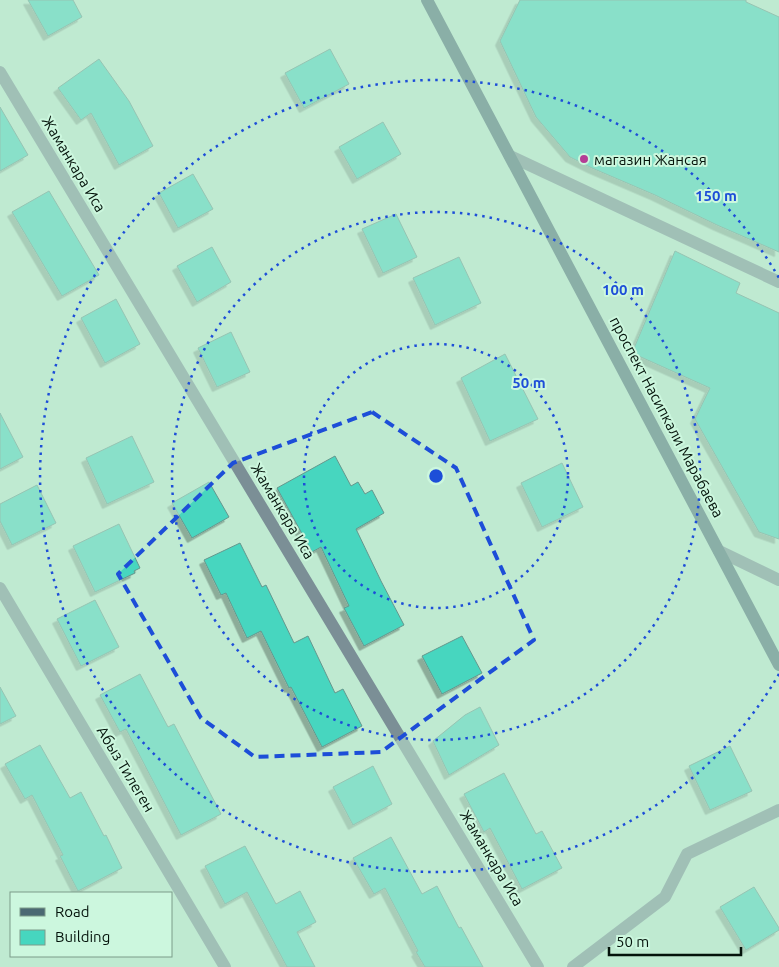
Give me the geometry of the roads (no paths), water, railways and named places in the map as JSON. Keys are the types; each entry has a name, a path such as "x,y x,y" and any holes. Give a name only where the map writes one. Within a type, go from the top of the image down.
{"main road":[{"name":"проспект Насипкали Марабаева","path":"427,0 779,665"}],"street":[{"name":"Жаманкара Иса","path":"0,72 538,967"},
{"path":"510,156 779,282"},
{"path":"719,551 779,580"},
{"name":"Абыз Тилеген","path":"0,588 225,967"},
{"path":"573,967 665,897 687,854 779,810"}],"place":[{"name":"магазин Жансая","path":"584,159"}]}
